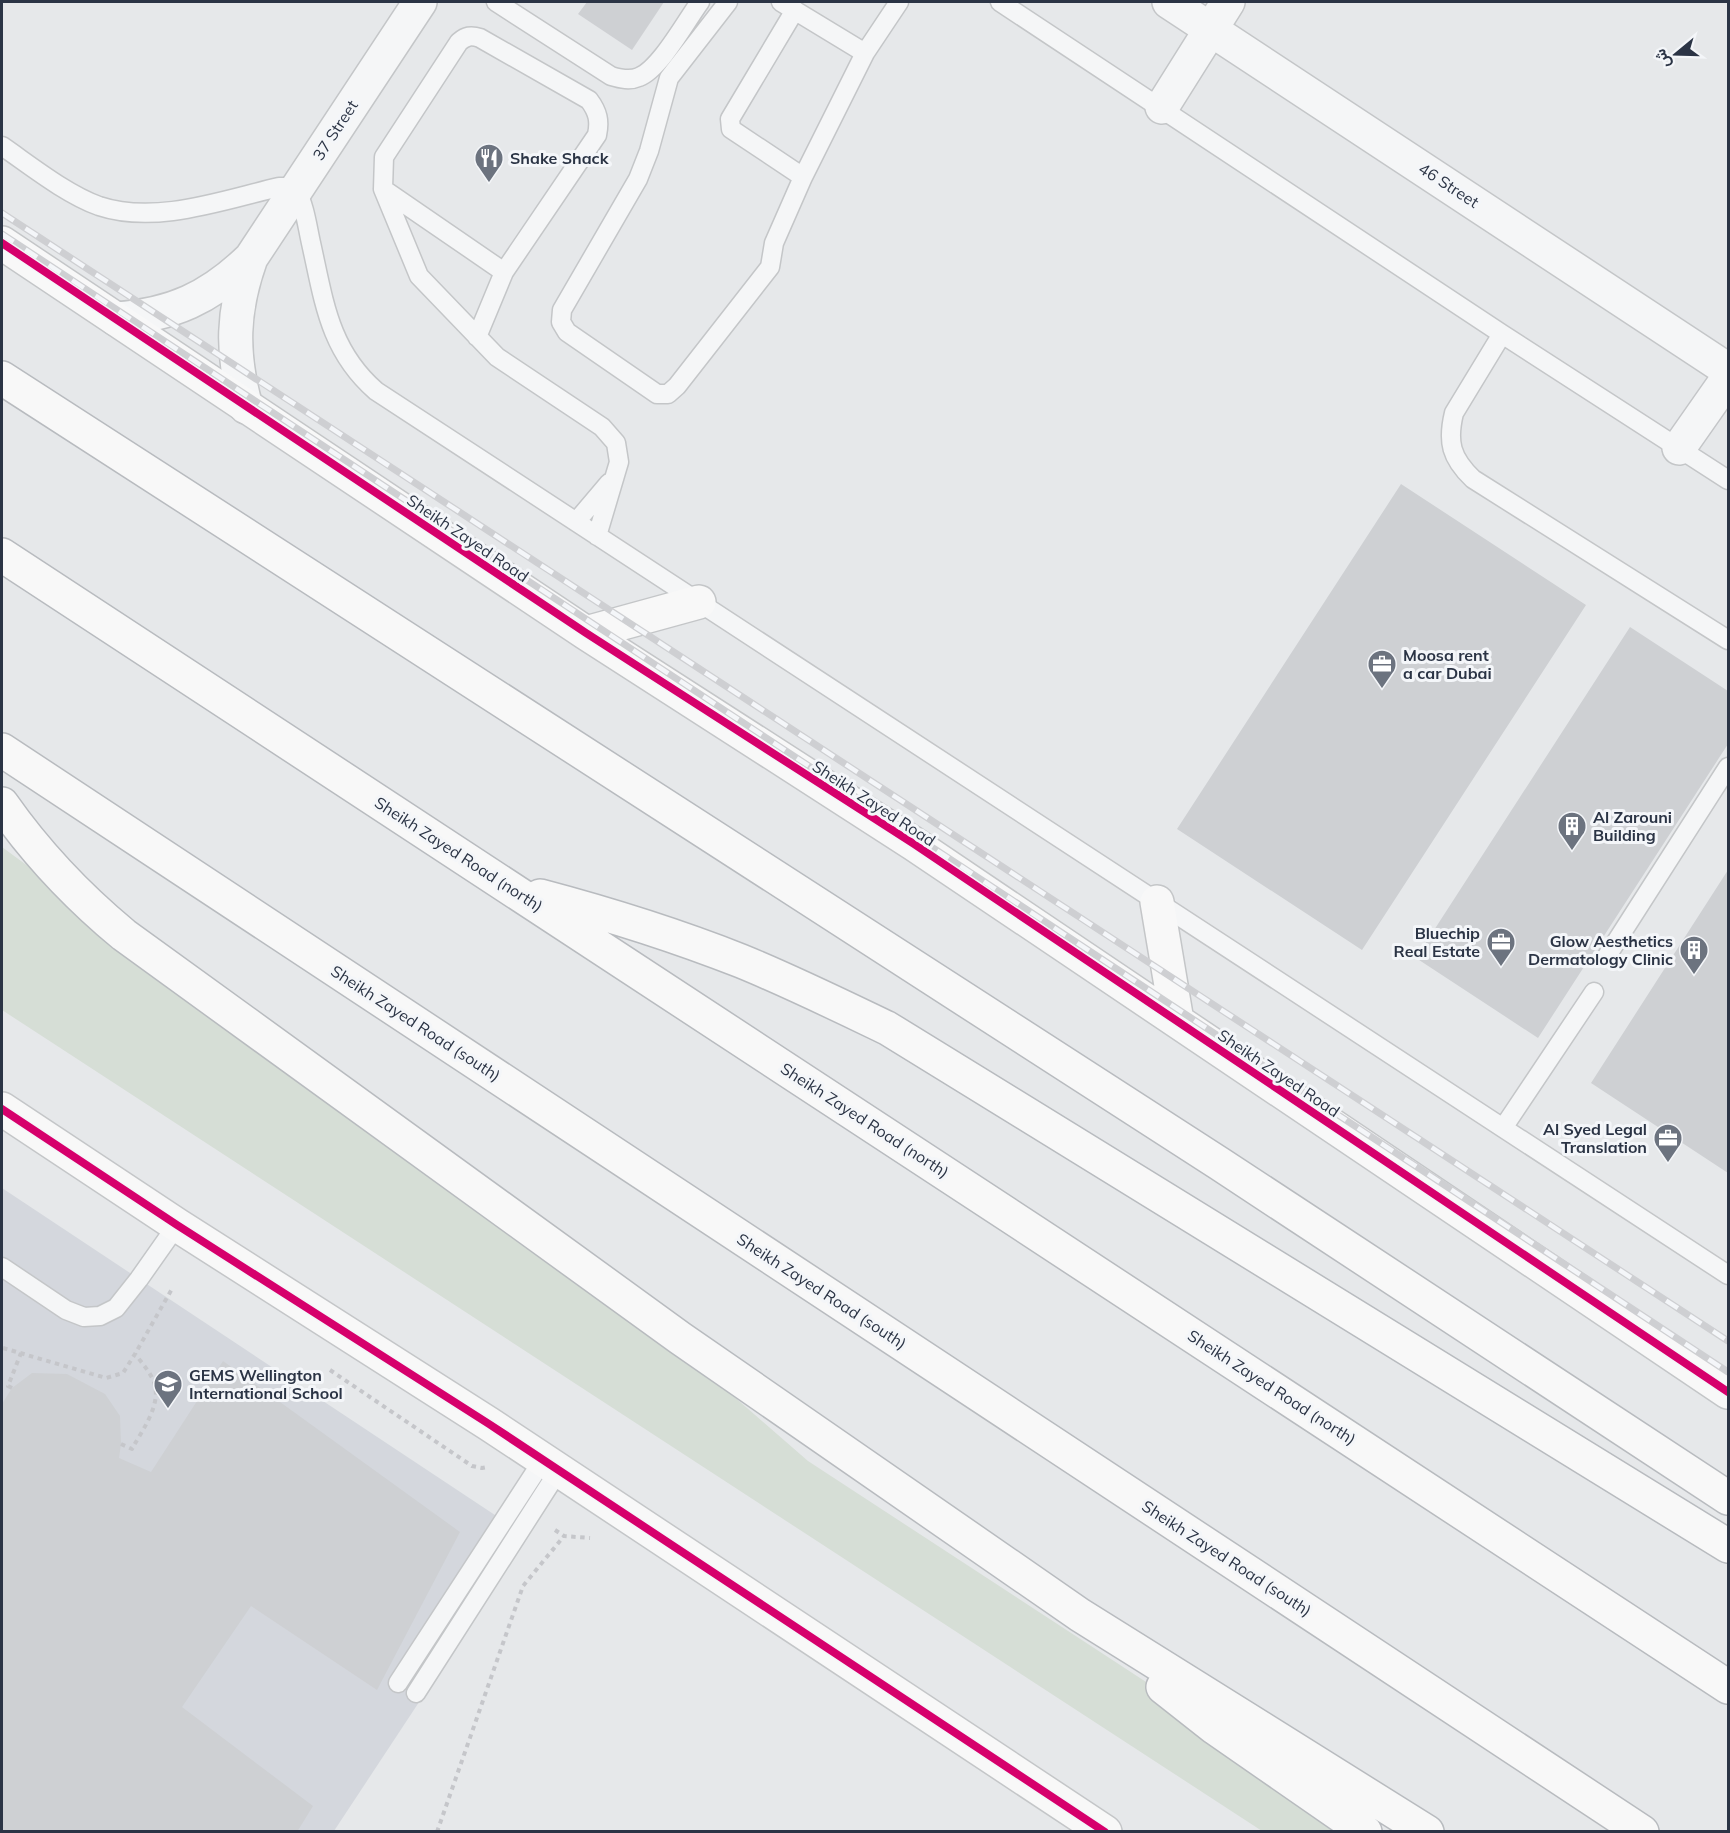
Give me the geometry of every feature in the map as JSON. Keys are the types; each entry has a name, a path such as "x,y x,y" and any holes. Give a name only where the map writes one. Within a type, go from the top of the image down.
{"main road":[{"name":"Sheikh Zayed Road","path":"2,243 586,633 914,844 1728,1392"},
{"path":"2,378 1221,1164 1728,1498"},
{"name":"Sheikh Zayed Road (north)","path":"2,555 1728,1687"},
{"path":"586,633 699,602"},
{"name":"Sheikh Zayed Road (south)","path":"2,750 1642,1832"},
{"path":"2,804 25,836 56,872 88,905 124,935 680,1338 1080,1615 1427,1832"},
{"path":"513,889 591,910 742,961 887,1028 1728,1546"},
{"path":"1157,902 1177,1021"},
{"path":"2,1109 177,1225 551,1465 1105,1832"},
{"path":"1080,1615 1142,1670 1215,1728 1365,1832"}],"street":[{"name":"37 Street","path":"116,319 149,316 189,303 212,291 250,258 420,2"},
{"name":"46 Street","path":"1169,2 1728,370"},
{"path":"1162,107 1228,2"},
{"name":"37 Street","path":"246,407 238,374 235,332 242,282 250,258"},
{"path":"1679,448 1728,378"}],"lane":[{"path":"496,2 518,7 611,76 624,80 638,78 658,63 700,2"},
{"path":"728,2 669,78 649,151 638,179 562,310 561,322 567,332 657,394 668,394 677,386 770,267 774,243 803,177 864,52 899,2"},
{"path":"1000,2 1728,480"},
{"path":"803,177 731,129 730,119 788,6 864,52"},
{"path":"477,337 504,272 597,135 599,124 597,111 589,100 480,38 472,36 465,37 459,42 384,157 382,189 419,276 477,337 497,357 610,434 616,443 619,462 597,536"},
{"path":"2,146 81,198 119,211 159,213 279,187 296,190 304,210 321,289 334,333 350,365 362,379 383,396 1728,1275"},
{"path":"382,189 504,272"},
{"path":"1502,333 1454,413 1450,427 1450,442 1454,456 1462,468 1473,479 1728,640"},
{"path":"576,522 614,477"},
{"path":"1607,956 1728,767"},
{"path":"1503,1128 1594,992"},
{"path":"2,1267 66,1310 84,1317 100,1316 116,1308 139,1280 177,1225"},
{"path":"416,1693 531,1514 551,1465"},
{"path":"398,1683 551,1465"}],"path":[{"path":"12,1388 8,1386 21,1353"},
{"path":"122,1444 132,1449 153,1408 156,1396 155,1384 135,1354"},
{"path":"327,1368 472,1466 489,1467"},
{"path":"531,1514 564,1536 594,1538"},
{"path":"437,1832 523,1586 564,1536"}],"shaded area":[{"path":"2,847 656,1329 808,1461 1374,1831 1262,1831 2,1010"},
{"name":"GEMS Wellington International School","path":"2,1188 528,1537 334,1831 2,1831"}],"building":[{"path":"587,2 664,2 632,50 578,14"},
{"path":"1401,484 1586,605 1362,950 1177,829"},
{"name":"Al Zarouni Building","path":"1630,627 1728,691 1728,744 1538,1038 1416,958"},
{"name":"Glow Aesthetics Dermatology Clinic","path":"1728,870 1728,1173 1591,1083"},
{"name":"GEMS Wellington International School","path":"223,1361 460,1532 377,1690 251,1606 182,1707 313,1806 297,1832 2,1832 2,1404 12,1388 32,1373 67,1374 105,1394 120,1416 119,1458 151,1472"}],"railway":[{"path":"2,213 1728,1341"},
{"path":"2,234 1728,1372"}],"cycle path":[{"path":"2,243 586,633 914,844 1728,1392"},
{"path":"2,1109 177,1225 489,1424 1105,1832"}],"place":[{"name":"Shake Shack","path":"489,184"},
{"name":"Moosa rent a car Dubai","path":"1382,690"},
{"name":"Al Zarouni Building","path":"1572,852"},
{"name":"Bluechip Real Estate","path":"1501,968"},
{"name":"Glow Aesthetics Dermatology Clinic","path":"1694,976"},
{"name":"Al Syed Legal Translation","path":"1668,1164"},
{"name":"GEMS Wellington International School","path":"168,1410"}]}
